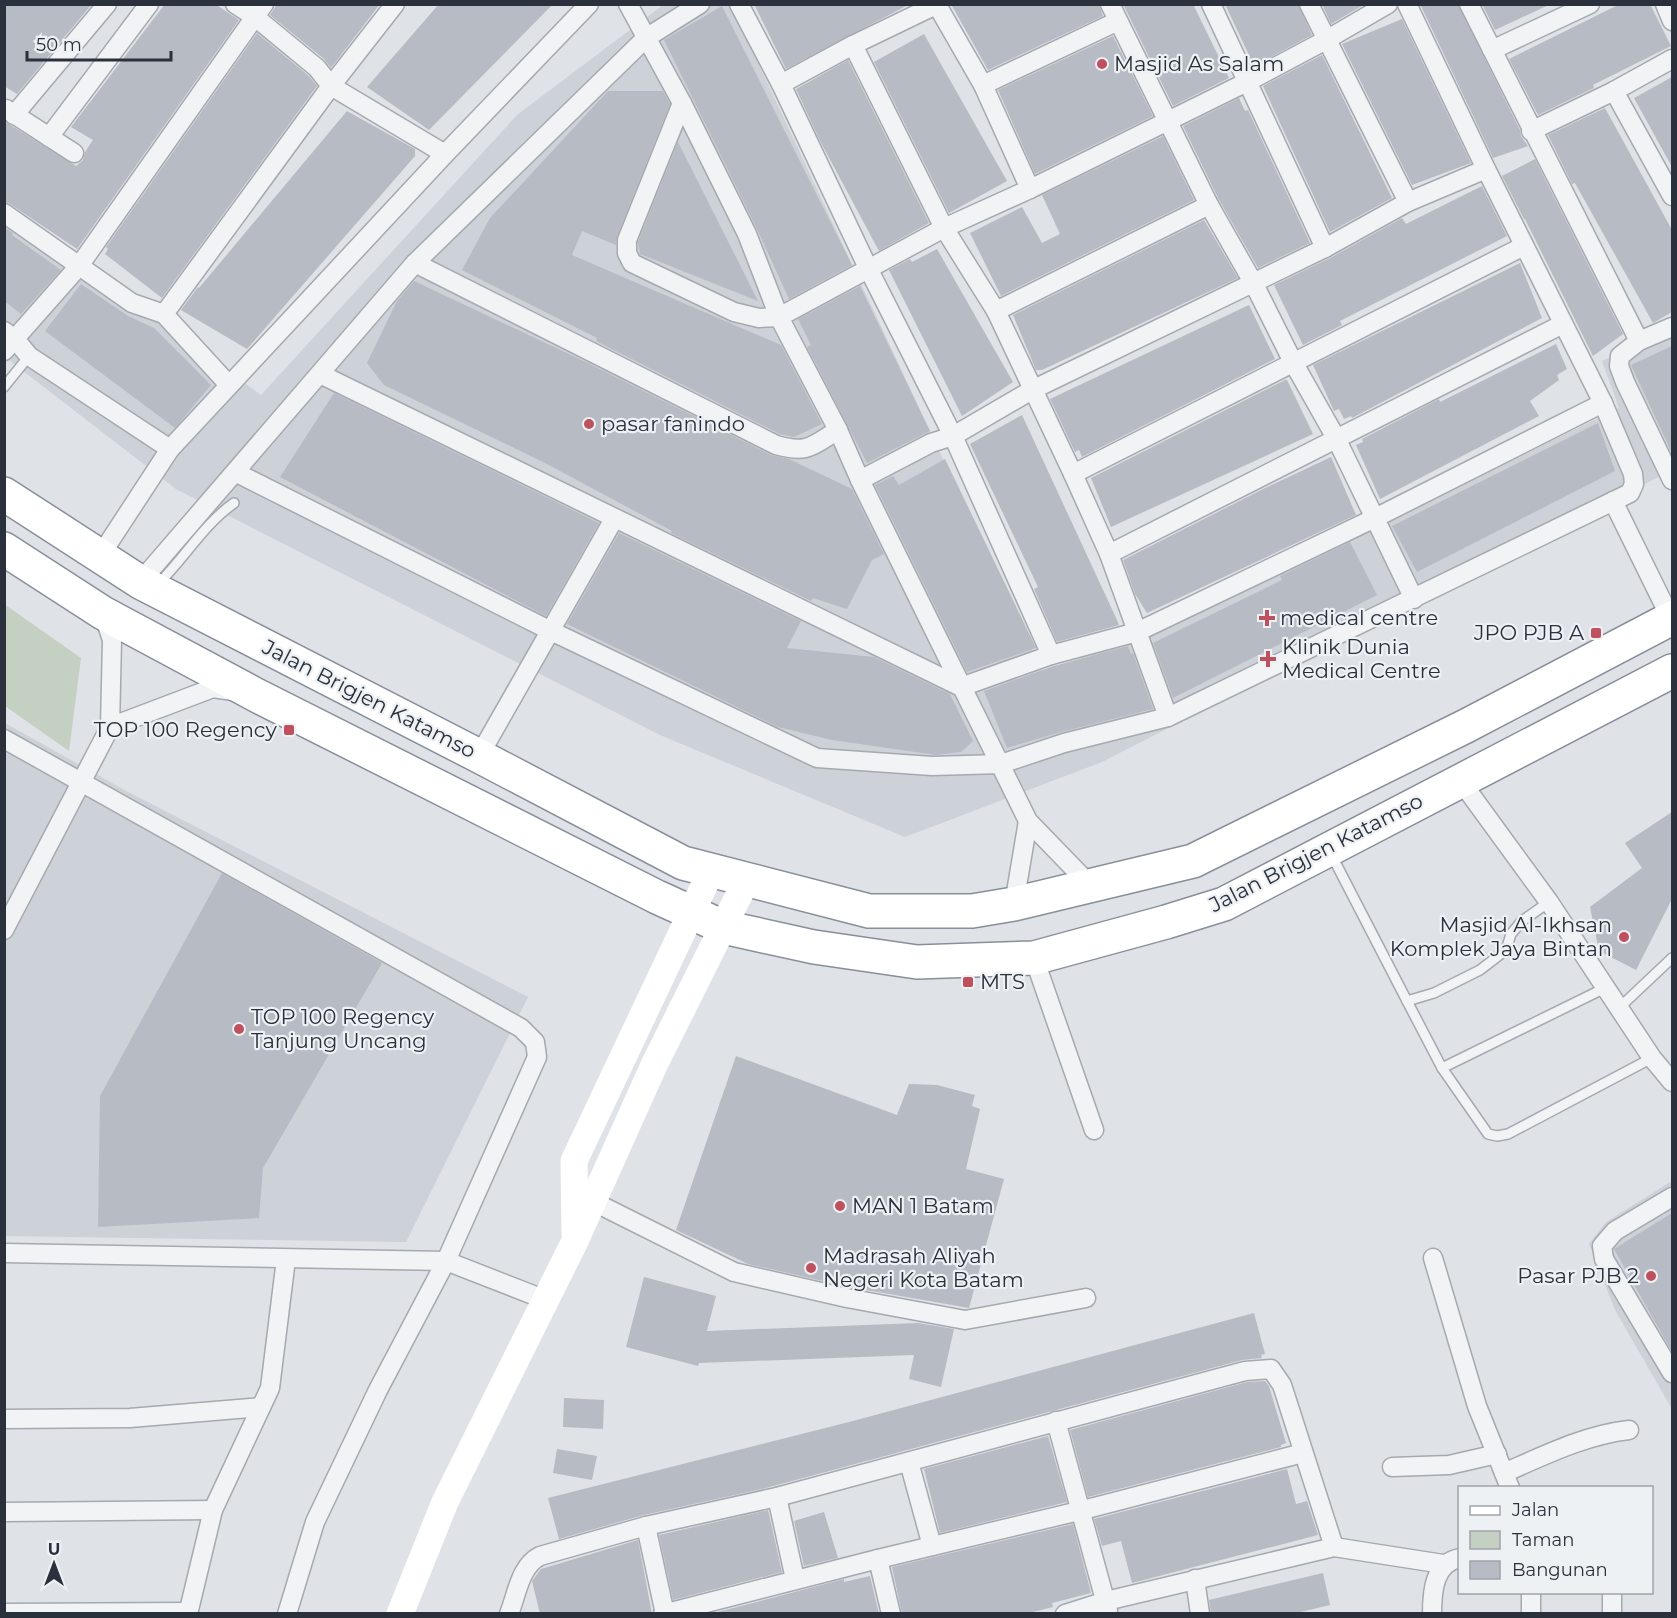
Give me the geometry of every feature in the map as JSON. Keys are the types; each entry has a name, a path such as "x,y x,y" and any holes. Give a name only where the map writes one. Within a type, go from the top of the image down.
{"highway":[{"name":"Jalan Brigjen Katamso","path":"4,494 147,586 683,863 869,911 972,911 1014,904 1193,861 1466,726 1672,618"},
{"name":"Jalan Brigjen Katamso","path":"4,549 103,613 256,695 637,887 723,927 813,947 917,962 1034,958 1224,904 1672,670"}],"street":[{"path":"74,153 9,111 107,4"},
{"path":"49,137 149,4"},
{"path":"235,4 260,11 332,86 445,154"},
{"path":"164,314 395,4"},
{"path":"628,4 682,103 747,234 779,317 838,429 860,480 1028,821 1091,886"},
{"path":"147,586 235,472 415,263 646,38 700,4"},
{"path":"739,4 781,84 869,270 953,436 1051,655"},
{"path":"1211,4 1325,248"},
{"path":"1309,4 1408,202"},
{"path":"682,103 627,240 627,253 632,263 734,312 759,318 779,317 944,228 1030,189 1247,82 1388,4"},
{"path":"235,472 551,631 817,758 932,766 1001,764 1064,743 1168,717 1630,493 1634,484 1633,474 1603,403 1486,169 1407,4"},
{"path":"1469,4 1639,341"},
{"path":"1492,50 1590,4"},
{"path":"1665,4 1672,21"},
{"path":"100,556 170,449 445,154 589,5"},
{"path":"781,84 853,45 938,5 983,85 1030,189"},
{"path":"170,449 8,340 79,266 260,11"},
{"path":"983,85 1114,13 1209,205 1336,438 1414,599"},
{"path":"853,45 944,228 996,311 1109,554 1168,717"},
{"path":"1532,131 1614,91 1672,59"},
{"path":"1614,91 1672,196"},
{"path":"860,480 932,443 953,436 1032,390 1325,248 1408,202 1486,169"},
{"path":"996,311 1209,205"},
{"path":"4,213 132,303 164,314 229,385"},
{"path":"1072,474 1524,246"},
{"path":"415,263 776,445 792,449 806,449 838,429"},
{"path":"1109,554 1563,324"},
{"path":"1671,474 1619,366 1620,356 1639,341 1672,327"},
{"path":"320,374 961,687 1051,655 1137,632 1375,518 1603,403"},
{"path":"1613,501 1672,618"},
{"path":"479,756 614,519"},
{"path":"4,930 110,727 112,640 103,613"},
{"path":"110,727 213,688 256,695"},
{"path":"4,739 521,1028 535,1041 537,1057 446,1262 378,1390 315,1522 287,1614"},
{"path":"1460,780 1549,902 1652,1058 1672,1082"},
{"path":"1014,904 1028,821"},
{"path":"575,1241 574,1161 711,871"},
{"path":"400,1614 445,1502 594,1202 655,1063 746,881"},
{"path":"1034,958 1094,1130"},
{"path":"1672,1197 1615,1232 1602,1246 1604,1259 1672,1372"},
{"path":"594,1202 734,1272 847,1298 964,1320 1086,1298"},
{"path":"4,1253 446,1262 546,1300"},
{"path":"1433,1258 1475,1398 1507,1480 1558,1449 1607,1433 1629,1430"},
{"path":"4,1613 188,1613 213,1510 270,1388 286,1259"},
{"path":"509,1614 525,1569 531,1561 540,1556 646,1526 777,1497 1245,1371 1271,1369 1282,1385 1334,1547"},
{"path":"4,1419 130,1418 261,1407"},
{"path":"1056,1421 1107,1607"},
{"path":"646,1526 664,1613 1079,1511 1303,1453"},
{"path":"1392,1467 1449,1465 1497,1454"},
{"path":"909,1462 932,1546"},
{"path":"777,1497 795,1580"},
{"path":"4,1512 213,1510"},
{"path":"1065,1614 1107,1607 1195,1580 1334,1547 1451,1561"},
{"path":"878,1559 891,1614"},
{"path":"1432,1614 1436,1577 1451,1561"},
{"path":"1195,1580 1200,1614"},
{"path":"1531,1594 1531,1614"},
{"path":"1612,1594 1612,1614"}],"lane":[{"path":"4,387 29,356"},
{"path":"147,586 175,568 217,515 234,503"},
{"path":"1328,849 1442,1068 1488,1134 1497,1136 1508,1134 1652,1058"},
{"path":"1407,1001 1434,993 1480,970 1506,950 1511,934 1522,921 1549,902"},
{"path":"1618,1008 1672,958"},
{"path":"1442,1068 1605,988"}],"shaded area":[{"path":"663,5 731,5 1042,671 1158,632 1619,408 1602,361 1672,326 1672,470 1102,762 905,837 660,735 176,489 5,357 4,208 261,395 517,115"},
{"path":"5,723 128,792 528,997 406,1242 5,1236"},
{"path":"1672,1181 1672,1409 1615,1310 1589,1244 1606,1222"}],"green space":[{"path":"4,604 81,658 69,751 5,706"}],"building":[{"path":"4,4 92,4 17,94 4,86"},
{"path":"165,4 215,4 239,20 77,249 4,202 4,121 76,166 83,160 93,140 71,127"},
{"path":"277,4 380,4 331,68 324,59 270,15"},
{"path":"439,4 553,4 429,130 367,87"},
{"path":"754,4 910,4 786,69"},
{"path":"951,4 1099,4 1103,16 988,70"},
{"path":"1123,4 1193,4 1229,78 1173,106"},
{"path":"1225,4 1298,4 1312,35 1254,66"},
{"path":"1322,4 1365,4 1331,24"},
{"path":"1420,4 1458,4 1521,136 1528,146 1493,158"},
{"path":"1482,4 1551,4 1495,30"},
{"path":"1620,4 1650,4 1671,46 1593,85 1594,88 1538,115 1509,59"},
{"path":"722,6 852,265 789,299 664,40"},
{"path":"1402,19 1471,163 1412,185 1342,44"},
{"path":"257,33 309,76 317,86 162,298 105,254 108,249 106,247"},
{"path":"924,34 1007,181 949,213 874,62"},
{"path":"1113,36 1153,116 1035,174 998,90"},
{"path":"1322,55 1392,198 1330,232 1263,86"},
{"path":"848,60 929,223 879,251 819,139 796,89"},
{"path":"1672,77 1672,167 1634,98"},
{"path":"608,91 663,91 670,104 617,236 616,245 582,231 572,255 781,345 822,424 794,437 780,434 462,270 490,218"},
{"path":"1239,98 1245,111 1248,110 1310,243 1258,268 1219,200 1183,126"},
{"path":"1605,108 1672,230 1672,312 1653,323 1575,183 1572,184 1548,135"},
{"path":"347,111 415,149 415,156 247,349 181,310 198,287"},
{"path":"1163,136 1194,200 1001,296 970,233 1022,207 1042,243 1060,234 1042,195"},
{"path":"678,142 758,301 640,254 638,242"},
{"path":"1535,159 1623,334 1593,356 1502,176"},
{"path":"1482,186 1507,236 1340,321 1342,325 1303,345 1274,285 1330,258 1402,218 1406,224"},
{"path":"1204,220 1238,278 1042,370 1036,370 1013,315"},
{"path":"4,227 61,270 21,314 4,301"},
{"path":"937,249 1013,382 962,416 889,270 910,259 912,262"},
{"path":"1520,263 1542,318 1352,418 1351,416 1344,419 1339,409 1334,411 1313,365"},
{"name":"pasar fanindo","path":"414,281 586,362 771,455 789,459 852,489 884,554 872,560 847,609 813,598 811,601 671,533 672,531 545,463 384,385 367,363 397,301"},
{"path":"81,284 128,316 154,328 211,385 175,428 45,331"},
{"path":"860,286 930,431 867,463 807,347 811,345 798,319"},
{"path":"1249,305 1275,359 1082,457 1079,450 1075,452 1050,399"},
{"path":"1556,344 1567,369 1557,375 1559,380 1530,401 1539,416 1380,499 1356,445 1363,442 1362,439 1439,399 1440,402"},
{"path":"1672,346 1672,453 1631,365"},
{"path":"1285,380 1313,434 1111,527 1091,478"},
{"path":"334,393 599,523 546,616 280,477"},
{"path":"1022,415 1119,625 1057,642 1034,589 1038,587 970,444"},
{"path":"1598,423 1615,471 1417,572 1392,526"},
{"path":"1331,457 1356,515 1147,613 1135,594 1123,560"},
{"path":"945,459 1036,648 967,672 875,485 893,476 899,485"},
{"path":"619,533 801,621 787,648 874,657 950,694 973,741 961,752 936,755 832,740 778,727 567,624"},
{"name":"medical centre","path":"1350,542 1377,595 1173,698 1153,643 1282,580 1280,576"},
{"path":"1128,646 1131,654 1133,653 1153,709 1007,748 984,691 1054,666"},
{"path":"1672,812 1672,899 1636,970 1599,951 1590,907 1642,868 1625,843"},
{"name":"TOP 100 Regency Tanjung Uncang","path":"222,873 382,963 263,1168 259,1218 98,1227 100,1096"},
{"name":"MAN 1 Batam","path":"736,1056 897,1115 909,1084 937,1085 975,1095 972,1106 980,1109 966,1169 1004,1179 969,1308 849,1287 748,1264 676,1230"},
{"name":"Pasar PJB 2","path":"1672,1213 1672,1352 1614,1249"},
{"path":"644,1277 716,1296 707,1331 918,1323 954,1329 941,1387 909,1379 914,1355 699,1363 698,1366 626,1347"},
{"path":"1254,1313 1265,1354 1261,1355 1262,1358 1242,1360 766,1488 644,1515 559,1539 548,1498 853,1421"},
{"path":"1265,1381 1269,1386 1286,1443 1281,1447 1088,1497 1070,1430 1247,1382"},
{"path":"564,1398 604,1400 603,1429 563,1427"},
{"path":"1048,1436 1067,1502 940,1533 924,1469"},
{"path":"557,1449 597,1456 592,1480 553,1473"},
{"path":"1287,1469 1296,1504 1307,1501 1318,1535 1132,1583 1121,1541 1102,1546 1094,1519"},
{"path":"768,1510 782,1572 673,1600 659,1535"},
{"path":"824,1512 838,1558 804,1566 794,1521"},
{"path":"1073,1524 1091,1593 1052,1603 1053,1607 1025,1614 902,1614 892,1567"},
{"path":"638,1540 652,1614 540,1614 532,1581 541,1569"},
{"path":"1323,1573 1330,1605 1292,1614 1211,1614 1209,1600"},
{"path":"870,1576 879,1614 710,1614 844,1579 844,1582"}],"place":[{"name":"Masjid As Salam","path":"1102,64"},
{"name":"pasar fanindo","path":"589,424"},
{"name":"medical centre","path":"1267,618"},
{"name":"JPO PJB A","path":"1596,633"},
{"name":"Klinik Dunia Medical Centre","path":"1268,659"},
{"name":"TOP 100 Regency","path":"289,730"},
{"name":"Masjid Al-Ikhsan Komplek Jaya Bintan","path":"1624,937"},
{"name":"MTS","path":"968,982"},
{"name":"TOP 100 Regency Tanjung Uncang","path":"239,1029"},
{"name":"MAN 1 Batam","path":"840,1206"},
{"name":"Madrasah Aliyah Negeri Kota Batam","path":"811,1268"},
{"name":"Pasar PJB 2","path":"1651,1276"}]}
